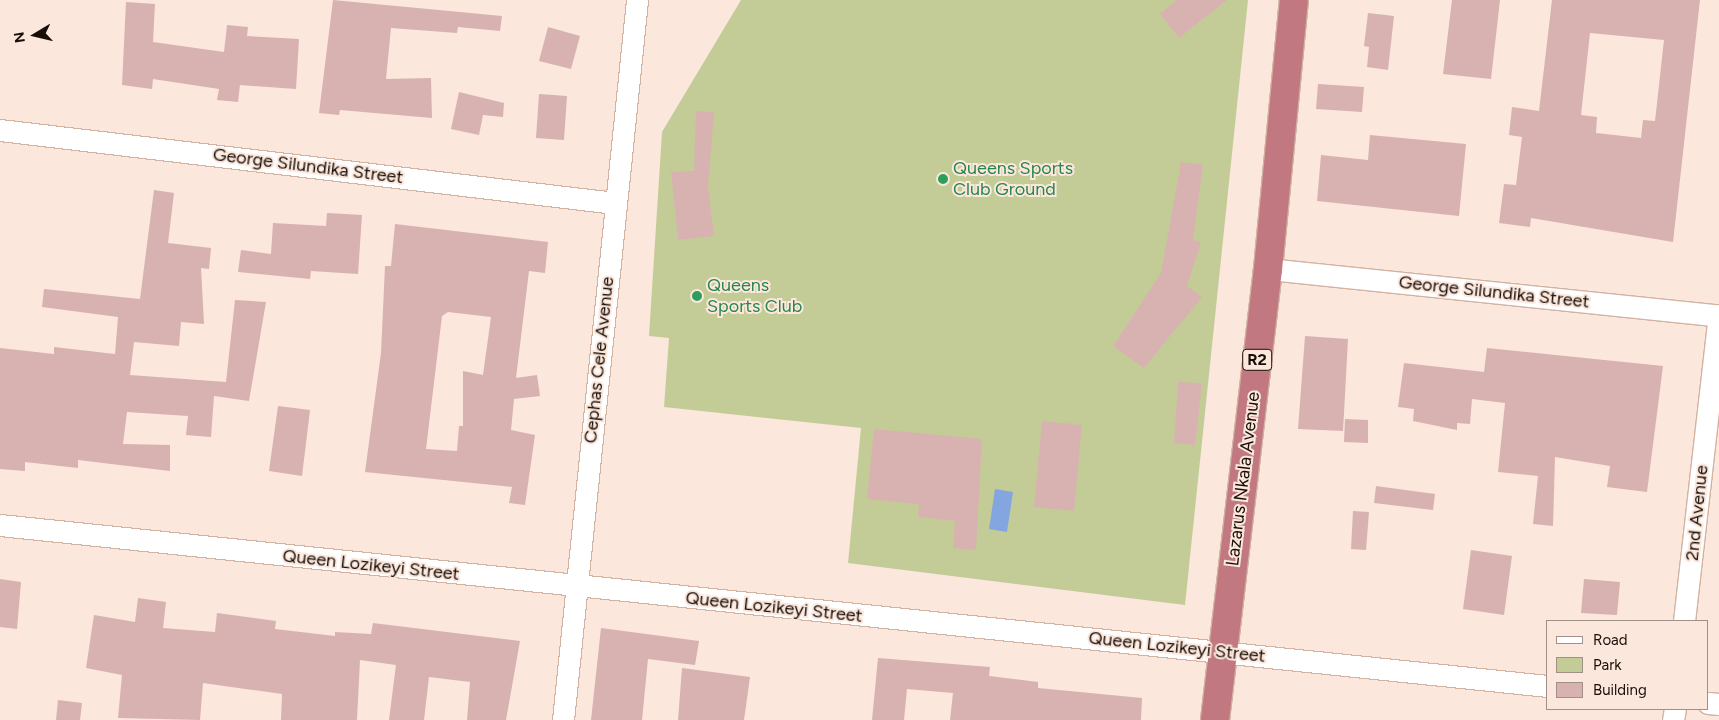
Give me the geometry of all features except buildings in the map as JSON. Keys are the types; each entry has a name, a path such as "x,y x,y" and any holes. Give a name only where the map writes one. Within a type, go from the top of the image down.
{"highway":[{"name":"Lazarus Nkala Avenue","path":"1215,720 1268,269 1294,0"}],"street":[{"name":"Cephas Cele Avenue","path":"563,720 637,0"},
{"name":"George Silundika Street","path":"0,130 615,203"},
{"name":"George Silundika Street","path":"1268,269 1719,316"},
{"name":"2nd Avenue","path":"1684,620 1719,316"},
{"name":"Queen Lozikeyi Street","path":"0,526 1546,686"}],"green space":[{"path":"741,0 1248,0 1185,605 848,563 861,428 664,407 669,338 649,336 662,132"}],"water":[{"path":"995,489 1013,492 1007,532 989,529"}],"place":[{"name":"Queens Sports Club Ground","path":"943,179"},
{"name":"Queens Sports Club","path":"697,296"}]}
